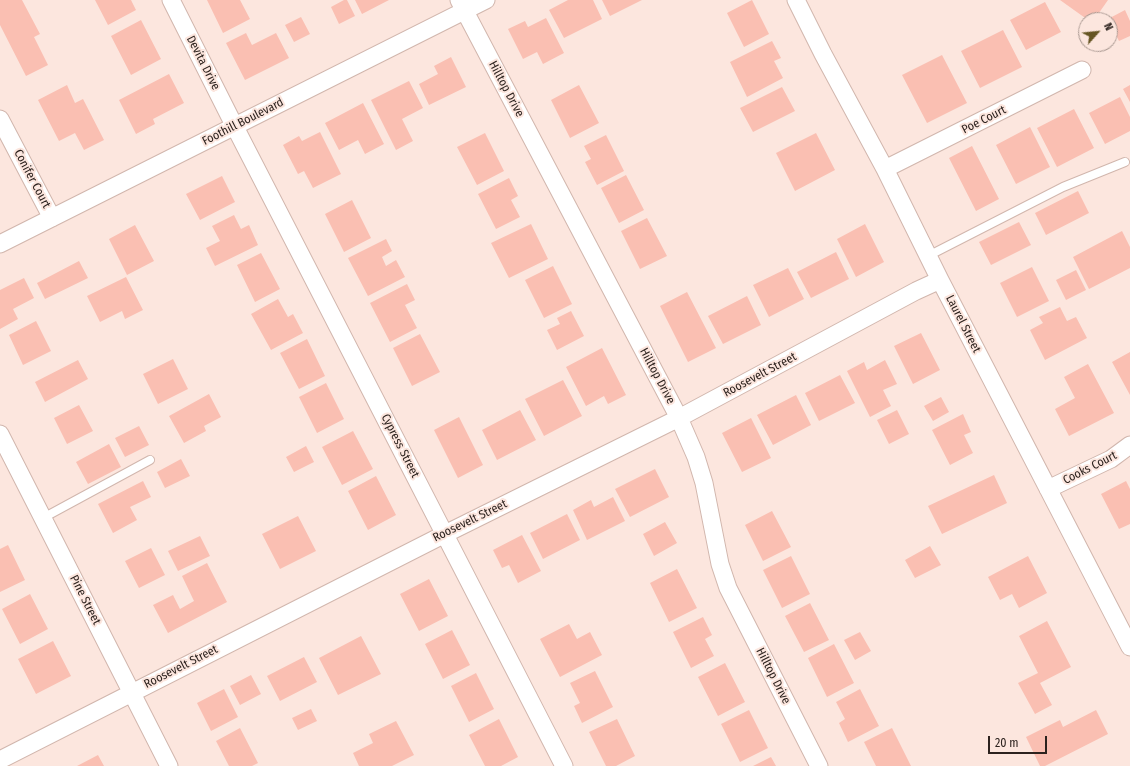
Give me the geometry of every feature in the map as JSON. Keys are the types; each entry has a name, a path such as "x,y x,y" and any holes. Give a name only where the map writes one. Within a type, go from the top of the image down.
{"street":[{"name":"Devita Drive","path":"171,0 234,127"},
{"name":"Foothill Boulevard","path":"0,244 234,127 462,6 486,0"},
{"name":"Laurel Street","path":"796,0 823,54 885,169 940,280 1130,647"},
{"name":"Hilltop Drive","path":"462,6 679,418 696,457 704,483 720,564 728,588 819,766"},
{"name":"Poe Court","path":"885,169 1082,70"},
{"name":"Conifer Court","path":"0,119 52,218"},
{"name":"Cypress Street","path":"234,127 564,766"},
{"name":"Roosevelt Street","path":"0,760 444,534 679,418 940,280"},
{"name":"Pine Street","path":"0,434 169,766"},
{"name":"Cooks Court","path":"1048,489 1111,459 1130,445"}],"lane":[{"path":"928,256 1063,187 1125,162"},
{"path":"43,518 150,460"}],"building":[{"path":"0,0 22,0 40,34 34,37 48,65 26,76 0,25"},
{"path":"95,0 131,0 136,10 108,25"},
{"path":"207,0 240,0 250,19 223,33"},
{"path":"344,0 347,0 355,16 339,24 331,7"},
{"path":"355,0 389,0 362,14"},
{"path":"568,0 593,0 602,19 564,38 549,10"},
{"path":"602,0 642,0 610,16"},
{"path":"752,0 769,34 744,47 727,13"},
{"path":"1060,0 1108,0 1100,12 1078,13"},
{"path":"1045,2 1061,32 1026,50 1010,20"},
{"path":"1125,10 1130,21 1130,36 1119,41 1118,39 1118,14"},
{"path":"301,17 310,34 294,42 285,25"},
{"path":"546,18 564,53 543,64 537,52 523,59 508,29 525,21 528,27"},
{"path":"141,20 161,59 131,75 111,36"},
{"path":"1003,30 1022,67 980,88 961,51"},
{"path":"246,33 252,45 276,33 289,58 245,80 226,43"},
{"path":"772,41 781,58 774,61 783,78 747,97 730,62"},
{"path":"942,55 967,103 927,123 902,75"},
{"path":"451,57 466,87 429,105 419,84 438,74 434,66"},
{"path":"169,74 184,103 153,119 155,124 136,134 119,100"},
{"path":"409,81 423,108 402,119 413,141 396,150 371,100"},
{"path":"67,85 75,103 83,99 104,140 84,150 75,133 59,141 38,100"},
{"path":"579,85 599,123 570,138 551,100"},
{"path":"1130,85 1130,102 1123,89"},
{"path":"782,87 795,111 753,132 740,108"},
{"path":"1120,97 1130,117 1130,131 1105,144 1089,113"},
{"path":"363,103 384,144 365,154 358,140 339,150 325,123"},
{"path":"1074,109 1094,148 1057,167 1037,128"},
{"path":"1030,127 1050,167 1016,184 996,145"},
{"path":"320,132 341,174 313,188 304,171 298,174 283,145 299,136 302,141"},
{"path":"485,133 504,171 477,185 457,147"},
{"path":"816,133 835,170 795,191 776,153"},
{"path":"606,135 624,171 597,185 585,162 591,159 584,146"},
{"path":"972,146 999,199 976,211 949,158"},
{"path":"626,175 644,210 619,223 601,188"},
{"path":"222,176 235,202 200,220 186,194"},
{"path":"509,178 518,196 511,200 520,217 496,229 478,194"},
{"path":"1078,191 1089,213 1046,235 1035,213"},
{"path":"352,200 371,238 344,252 325,214"},
{"path":"234,215 241,229 249,225 258,245 215,266 206,248 220,241 212,226"},
{"path":"647,218 667,256 640,269 621,231"},
{"path":"1019,222 1031,245 991,265 979,242"},
{"path":"531,224 548,259 509,278 491,243"},
{"path":"865,224 884,262 856,277 837,239"},
{"path":"135,225 154,261 127,275 109,239"},
{"path":"1122,231 1130,247 1130,268 1089,289 1073,257"},
{"path":"386,239 392,251 382,257 386,266 396,260 405,277 368,296 348,258"},
{"path":"836,252 849,279 811,298 797,272"},
{"path":"261,253 280,289 255,302 237,265"},
{"path":"79,261 88,278 45,299 37,283"},
{"path":"553,266 572,304 544,318 525,280"},
{"path":"1032,267 1049,301 1017,317 1000,283"},
{"path":"788,268 804,299 769,317 753,285"},
{"path":"1076,270 1086,290 1066,300 1056,280"},
{"path":"126,277 143,310 125,319 122,311 100,322 87,296"},
{"path":"24,278 34,298 13,309 18,319 0,329 0,290"},
{"path":"407,284 415,300 405,305 417,328 390,342 370,303"},
{"path":"687,292 716,348 688,362 660,306"},
{"path":"747,296 761,325 723,344 708,316"},
{"path":"278,299 288,317 293,314 303,333 271,350 251,314"},
{"path":"1060,307 1067,321 1076,317 1087,338 1045,360 1030,330 1043,323 1039,317"},
{"path":"571,311 584,336 557,350 547,330 560,324 557,318"},
{"path":"36,321 51,351 23,365 9,335"},
{"path":"921,333 940,370 913,384 894,346"},
{"path":"420,334 440,372 412,386 393,348"},
{"path":"307,339 325,376 299,389 280,353"},
{"path":"602,348 626,395 608,404 604,396 586,406 566,367"},
{"path":"1130,352 1130,395 1112,362"},
{"path":"173,359 188,389 158,404 143,374"},
{"path":"78,360 88,379 45,402 35,382"},
{"path":"885,360 897,384 883,390 891,406 870,417 847,371 864,362 867,370"},
{"path":"1088,364 1114,413 1069,436 1055,409 1075,398 1064,377"},
{"path":"840,375 855,403 819,421 805,393"},
{"path":"563,380 582,416 544,436 525,399"},
{"path":"326,383 344,419 317,433 299,397"},
{"path":"209,394 221,417 204,426 206,431 184,443 169,416"},
{"path":"796,395 811,425 773,445 757,415"},
{"path":"941,397 949,412 933,421 924,406"},
{"path":"79,405 93,431 67,444 54,418"},
{"path":"520,410 536,440 497,460 482,430"},
{"path":"897,410 909,434 889,444 877,420"},
{"path":"963,414 971,432 964,435 973,453 950,465 932,430"},
{"path":"459,417 483,465 458,478 434,430"},
{"path":"751,418 771,458 742,472 722,433"},
{"path":"139,426 149,445 125,457 115,438"},
{"path":"353,431 373,469 342,485 322,447"},
{"path":"109,444 121,467 88,484 76,462"},
{"path":"306,446 314,462 294,472 286,457"},
{"path":"181,459 190,476 165,488 157,472"},
{"path":"655,469 669,497 630,517 615,489"},
{"path":"994,475 1007,503 942,534 928,506"},
{"path":"376,476 396,515 368,530 348,491"},
{"path":"143,481 151,497 130,507 137,520 113,533 98,504"},
{"path":"1126,481 1130,489 1130,524 1119,529 1101,494"},
{"path":"613,497 625,521 587,540 573,510 591,500 594,507"},
{"path":"772,511 791,547 763,561 745,525"},
{"path":"567,514 580,540 543,559 530,533"},
{"path":"298,516 316,551 280,569 262,534"},
{"path":"665,522 677,543 654,556 643,534"},
{"path":"522,535 541,571 518,583 509,565 502,568 493,550"},
{"path":"200,536 210,556 178,571 168,551"},
{"path":"8,545 25,580 0,592 0,549"},
{"path":"930,546 941,565 915,578 905,560"},
{"path":"151,548 165,575 139,588 125,561"},
{"path":"791,556 810,594 782,608 763,570"},
{"path":"1028,556 1047,593 1019,608 1012,594 1000,600 988,577"},
{"path":"207,563 227,602 168,633 153,605 173,595 180,609 194,601 182,576"},
{"path":"677,569 697,608 669,622 650,583"},
{"path":"429,579 448,616 419,631 400,594"},
{"path":"30,594 48,629 20,644 2,609"},
{"path":"810,603 829,640 804,652 785,616"},
{"path":"703,617 712,635 705,639 714,656 691,668 673,632"},
{"path":"1047,621 1071,667 1040,683 1052,705 1035,714 1018,683 1038,673 1019,636"},
{"path":"569,624 577,639 590,632 602,655 560,677 540,639"},
{"path":"452,630 470,665 443,679 425,644"},
{"path":"860,632 871,651 855,660 844,640"},
{"path":"361,636 381,674 338,695 319,658"},
{"path":"53,641 71,676 36,694 18,659"},
{"path":"834,644 854,683 827,697 808,658"},
{"path":"304,657 317,682 280,701 267,676"},
{"path":"725,663 745,702 718,716 698,677"},
{"path":"595,671 613,707 582,723 574,706 580,703 570,683"},
{"path":"476,673 494,709 469,722 451,686"},
{"path":"251,675 261,694 240,705 230,686"},
{"path":"224,689 238,717 211,731 197,703"},
{"path":"860,689 879,726 848,742 839,723 845,719 836,702"},
{"path":"311,709 317,721 298,730 292,718"},
{"path":"749,710 768,748 740,762 721,724"},
{"path":"1096,710 1108,734 1045,766 1040,766 1026,737 1060,720 1063,727"},
{"path":"499,719 518,757 501,766 485,766 469,735"},
{"path":"617,719 635,756 616,766 606,766 589,732"},
{"path":"396,721 414,755 392,766 359,766 353,753 373,743 369,734"},
{"path":"240,728 258,763 252,766 229,766 216,741"},
{"path":"892,728 911,766 876,766 864,742"},
{"path":"98,755 104,766 77,766"},
{"path":"771,757 776,766 753,766"}]}
